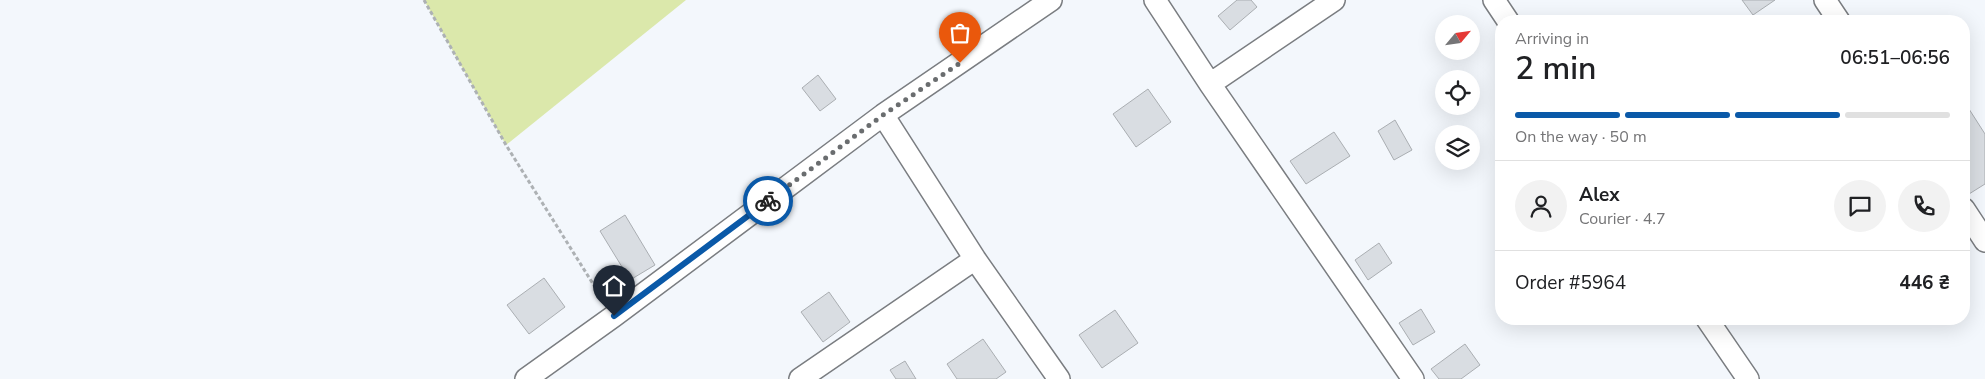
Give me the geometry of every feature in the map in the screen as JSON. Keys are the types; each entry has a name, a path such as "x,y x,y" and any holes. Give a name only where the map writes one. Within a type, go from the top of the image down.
{"street":[{"path":"526,379 614,316 883,115 1051,0"},
{"path":"1155,0 1210,84 1413,379"},
{"path":"1210,84 1334,0"},
{"path":"1494,0 1504,15"},
{"path":"1825,0 1835,15"},
{"path":"883,115 975,259 1059,379"},
{"path":"1970,218 1985,241"},
{"path":"800,379 975,259"},
{"path":"1711,325 1748,379"}],"path":[{"path":"424,0 506,145 614,316"}],"green space":[{"path":"424,0 686,0 506,145"}],"building":[{"path":"1237,0 1251,0 1257,7 1230,30 1218,16"},
{"path":"1742,0 1775,0 1753,15"},
{"path":"818,75 836,99 820,111 802,88"},
{"path":"1148,89 1171,122 1136,147 1113,114"},
{"path":"1970,111 1985,134 1985,184 1970,193"},
{"path":"1395,120 1412,150 1394,160 1378,131"},
{"path":"1334,132 1350,156 1306,184 1290,161"},
{"path":"625,215 655,265 630,280 600,231"},
{"path":"1379,243 1392,263 1368,280 1355,260"},
{"path":"544,278 565,307 529,334 507,305"},
{"path":"829,292 850,322 823,342 801,312"},
{"path":"1421,309 1435,332 1413,345 1399,323"},
{"path":"1115,310 1138,343 1102,368 1079,335"},
{"path":"983,339 1006,372 996,379 957,379 947,364"},
{"path":"1465,344 1480,365 1461,379 1439,379 1431,369"},
{"path":"905,361 916,379 896,379 890,370"}],"way so far":[{"path":"768,201 883,115 960,63"}],"route":[{"path":"614,316 768,201"}]}
